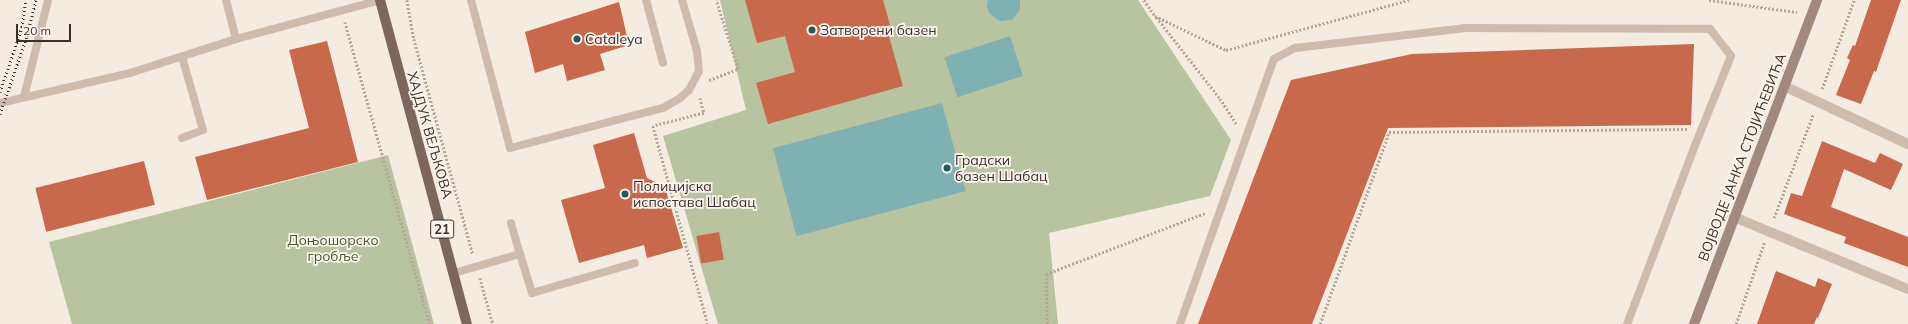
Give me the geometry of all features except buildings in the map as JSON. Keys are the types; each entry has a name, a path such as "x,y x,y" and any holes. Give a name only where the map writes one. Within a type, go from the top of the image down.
{"main road":[{"name":"ХАЈДУК ВЕЉКОВА","path":"380,0 467,324"}],"street":[{"name":"ВОЈВОДЕ ЈАНКА СТОЈИЋЕВИЋА","path":"1694,324 1817,0"},
{"path":"1784,86 1908,144"},
{"path":"1734,217 1908,289"}],"lane":[{"path":"24,97 48,0"},
{"path":"226,0 236,39"},
{"path":"0,103 130,73 236,39 380,0"},
{"path":"471,0 510,148 663,108 680,98 689,90 698,71 697,51 682,0"},
{"path":"646,0 663,63"},
{"path":"1180,324 1274,59 1295,48 1464,28 1710,29 1731,56 1627,324"},
{"path":"182,57 203,130 182,138"},
{"path":"511,223 532,293 635,262"},
{"path":"454,273 520,254"}],"path":[{"path":"407,0 414,39 493,324"},
{"path":"704,82 738,69 716,0"},
{"path":"1144,0 1240,128"},
{"path":"1155,16 1226,50 1408,0"},
{"path":"1709,0 1811,14"},
{"path":"1736,324 1854,0"},
{"path":"342,10 430,324"},
{"path":"699,92 704,113 653,126 708,324"},
{"path":"1320,324 1390,132 1702,129"},
{"path":"1047,324 1046,274 1206,213"}],"green space":[{"name":"Градски базен Шабац","path":"720,0 1138,0 1231,140 1210,196 1049,233 1058,324 718,324 663,136 746,110"},
{"name":"Доњошорско гробље","path":"388,155 434,324 72,324 49,242"}],"water":[{"path":"988,0 1020,0 1020,10 1012,20 999,21 989,13 987,6"},
{"path":"1010,36 1023,76 957,97 944,57"},
{"path":"942,103 966,191 797,236 773,148"}],"railway":[{"path":"0,92 22,27 26,0"},
{"path":"0,114 27,36 36,0"}],"place":[{"name":"Затворени базен","path":"812,30"},
{"name":"Cataleya","path":"577,39"},
{"name":"Градски базен Шабац","path":"947,168"},
{"name":"Полицијска испостава Шабац","path":"625,194"}]}
